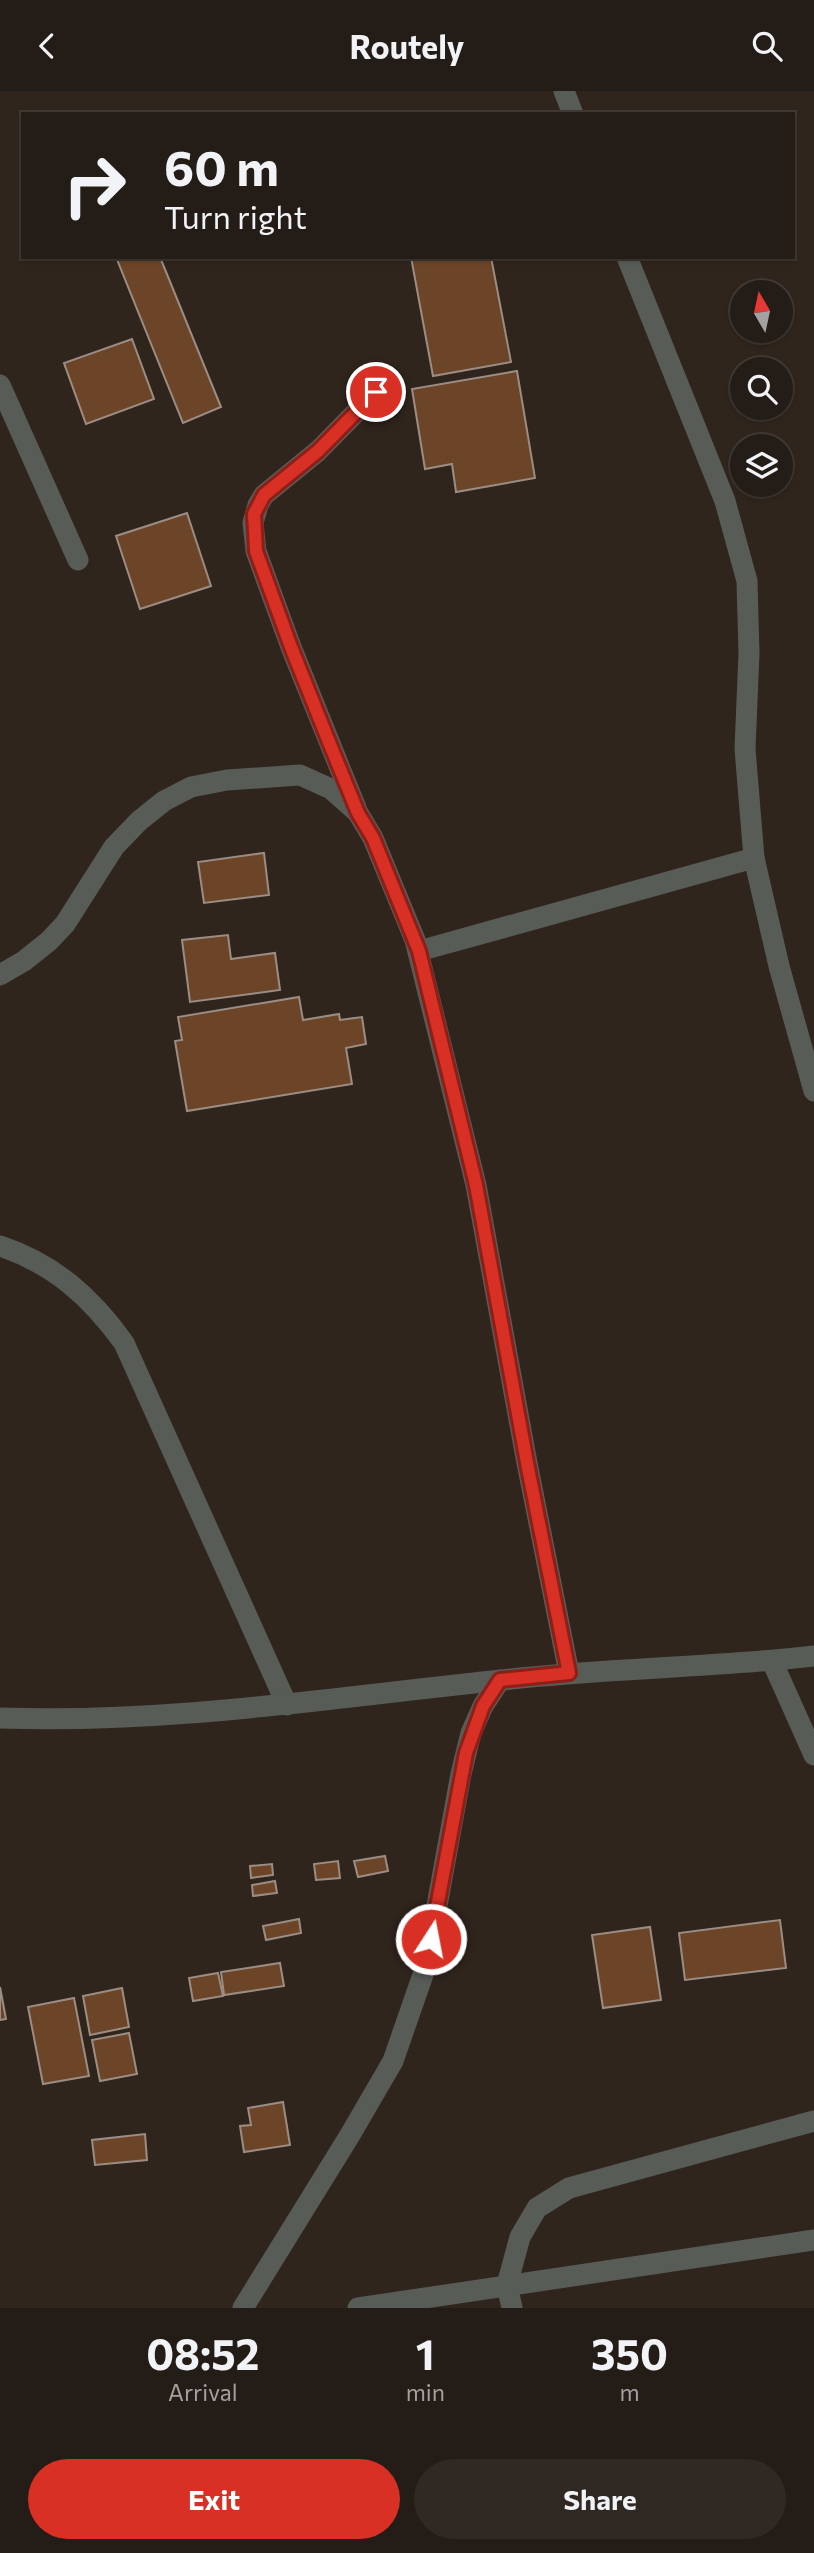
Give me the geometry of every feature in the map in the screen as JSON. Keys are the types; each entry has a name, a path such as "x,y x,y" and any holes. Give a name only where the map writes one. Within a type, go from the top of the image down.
{"lane":[{"path":"564,91 572,112"},
{"path":"628,259 725,501 747,581 749,653 745,749 754,858 779,966 814,1091"},
{"path":"0,386 78,561"},
{"path":"376,392 318,451 264,495 253,523 256,551 358,813 373,838 419,951 476,1185 569,1673"},
{"path":"0,975 32,954 65,924 114,847 139,821 164,801 191,787 227,780 300,775 331,789 358,813"},
{"path":"419,951 754,858"},
{"path":"0,1246 29,1256 77,1289 104,1315 124,1343 287,1705"},
{"path":"0,1718 177,1715 569,1673 772,1661 814,1655"},
{"path":"772,1661 814,1755"},
{"path":"243,2308 393,2061 426,1966 471,1733 483,1706 500,1680"},
{"path":"512,2308 507,2285 520,2237 537,2208 569,2188 814,2121"},
{"path":"358,2308 814,2240"}],"building":[{"path":"117,259 161,259 221,407 183,423"},
{"path":"411,259 491,259 511,362 433,376"},
{"path":"132,339 154,399 86,424 64,363"},
{"path":"517,371 535,478 456,492 452,464 425,469 412,389"},
{"path":"187,513 211,586 140,609 116,536"},
{"path":"264,853 269,895 204,903 198,862"},
{"path":"228,935 231,959 275,953 280,990 190,1002 182,940"},
{"path":"299,997 303,1020 339,1014 340,1020 362,1017 366,1044 346,1048 352,1084 187,1111 175,1041 182,1040 178,1017"},
{"path":"385,1856 388,1871 358,1877 354,1861"},
{"path":"338,1861 340,1878 316,1880 314,1864"},
{"path":"272,1864 273,1875 251,1878 250,1866"},
{"path":"275,1881 277,1893 253,1896 252,1885"},
{"path":"299,1919 301,1933 266,1940 263,1926"},
{"path":"780,1920 786,1968 685,1980 679,1933"},
{"path":"650,1927 661,2000 603,2008 592,1935"},
{"path":"280,1963 284,1986 224,1995 221,1972"},
{"path":"218,1973 223,1996 193,2001 189,1978"},
{"path":"0,1987 6,2019 0,2020"},
{"path":"122,1988 129,2027 90,2035 83,1996"},
{"path":"74,1998 89,2076 43,2084 28,2007"},
{"path":"129,2033 137,2074 100,2081 92,2040"},
{"path":"283,2102 290,2145 244,2152 240,2126 251,2125 248,2108"},
{"path":"145,2134 147,2160 95,2165 92,2140"}],"route":[{"path":"376,392 318,451 264,495 254,514 256,551 329,742 358,813 373,838 419,951 476,1185 569,1673 500,1680 483,1706 471,1733 461,1774 431,1939"}]}
